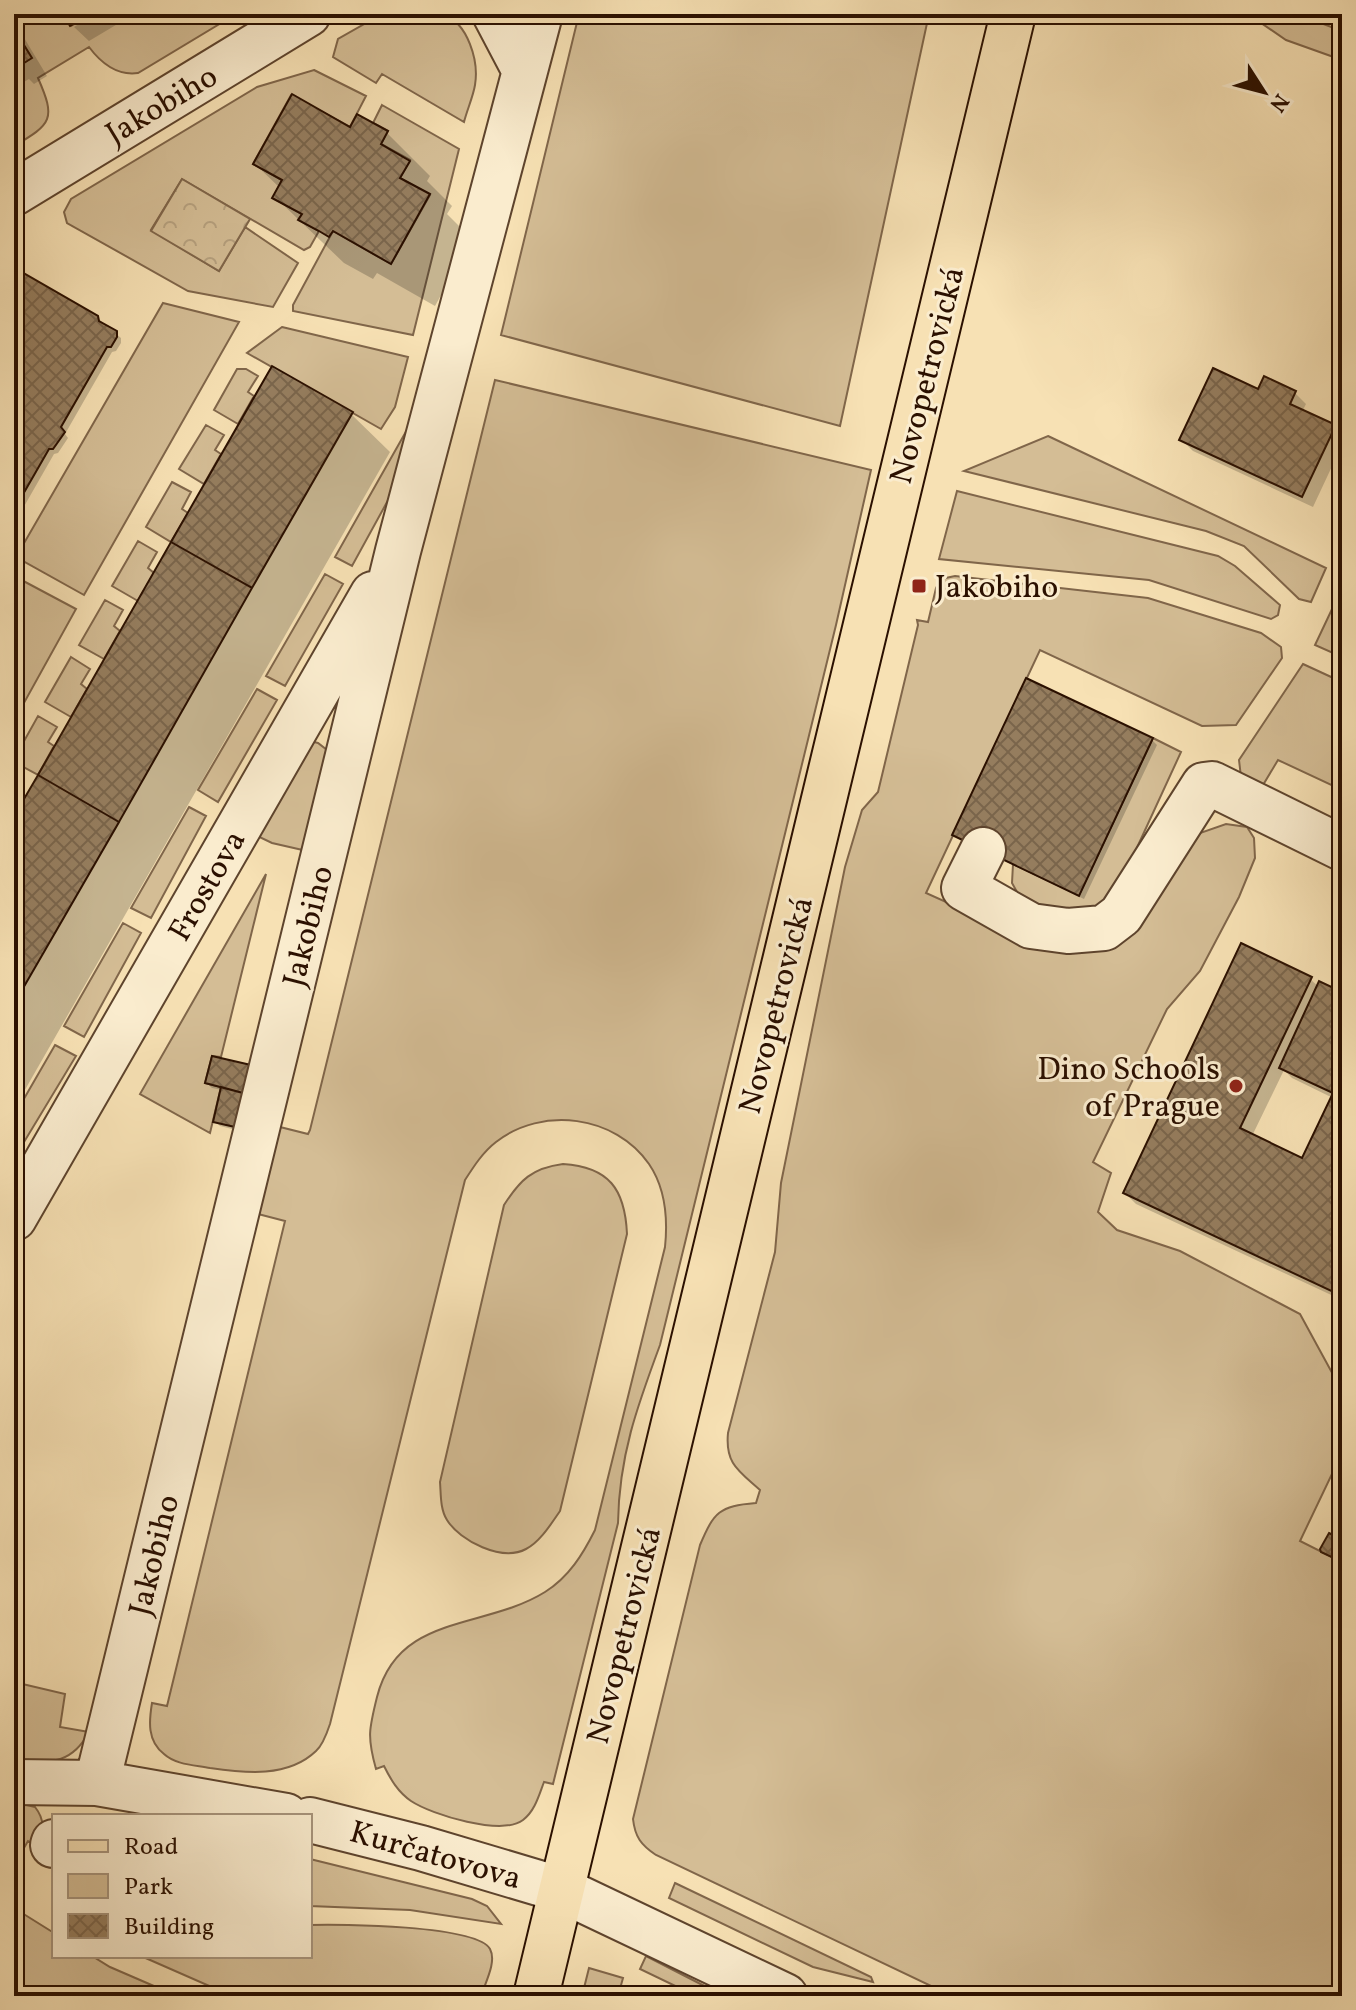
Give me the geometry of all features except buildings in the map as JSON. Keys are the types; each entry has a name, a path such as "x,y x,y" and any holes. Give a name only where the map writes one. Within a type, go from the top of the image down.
{"main road":[{"name":"Novopetrovická","path":"536,1996 1013,14"}],"street":[{"name":"Jakobiho","path":"14,193 308,14"},
{"path":"495,14 525,71"},
{"name":"Jakobiho","path":"77,1794 540,14"},
{"name":"Frostova","path":"14,1218 398,551"},
{"path":"983,850 964,888 1031,926 1068,931 1104,928 1121,915 1204,785 1212,784 1342,848"},
{"path":"14,1782 77,1794 267,1814"},
{"name":"Kurčatovova","path":"312,1821 421,1848 562,1890 785,1996"}],"green space":[{"path":"14,14 63,14 71,26 91,14 236,14 138,73 110,67 89,47 38,78 47,103 47,119 36,132 14,146 14,65 16,68 31,58 14,29"},
{"path":"382,14 443,14 459,26 470,44 476,75 464,122 382,74 376,83 333,57 338,39"},
{"path":"579,14 929,14 840,426 501,335"},
{"path":"1248,14 1297,14 1342,31 1342,60 1286,40"},
{"path":"314,70 366,96 350,127 291,95 253,164 282,180 273,198 302,214 299,220 319,231 310,247 304,250 182,179 151,230 219,271 245,227 298,263 273,307 188,291 67,223 64,212 71,199 257,87"},
{"path":"382,105 459,149 413,335 293,311 293,305 333,231 391,264 430,195 400,178 410,160 381,144 388,131 373,123"},
{"path":"182,179 250,219 219,271 151,231"},
{"path":"163,303 239,322 84,595 16,557"},
{"path":"282,327 408,357 395,407 381,429 247,353"},
{"path":"237,369 246,369 258,376 248,392 254,396 238,424 214,410"},
{"path":"495,380 871,470 660,1345 631,1432 622,1476 618,1523 553,1784 544,1782 534,1807 523,1820 500,1826 450,1817 406,1797 384,1766 376,1769 370,1741 371,1725 377,1697 388,1670 404,1650 446,1627 496,1613 545,1592 574,1564 595,1530 665,1247 666,1225 662,1194 649,1164 635,1148 598,1126 556,1120 535,1123 514,1131 487,1150 465,1180 330,1724 321,1746 305,1760 279,1770 223,1770 169,1758 158,1749 150,1724 152,1703 167,1706 285,1221 258,1214 280,1127 308,1134 310,1130"},
{"path":"206,425 224,435 215,450 221,454 204,484 179,469"},
{"path":"408,428 392,493 352,566 335,557"},
{"path":"1048,436 1326,568 1311,602 1299,599 1244,546 1206,531 964,471"},
{"path":"172,482 191,492 182,509 188,513 171,542 146,527"},
{"path":"957,491 1218,556 1235,566 1280,605 1278,615 1271,619 1149,580 939,559"},
{"path":"138,541 157,552 148,568 154,573 138,601 112,586"},
{"path":"325,574 343,584 285,686 266,676"},
{"path":"14,576 76,609 14,721"},
{"path":"955,576 1148,598 1261,633 1281,647 1282,658 1236,725 1202,726 1040,650 926,893 1057,952 1108,945 1200,833 1226,824 1247,827 1254,838 1255,858 1239,897 1200,971 1167,1009 1093,1162 1111,1173 1098,1212 1117,1230 1180,1251 1300,1314 1342,1391 1342,1425 1335,1444 1342,1448 1342,1453 1300,1541 1342,1562 1342,1996 952,1996 656,1855 643,1844 635,1831 633,1819 700,1545 709,1525 719,1513 734,1506 756,1503 760,1490 731,1460 728,1433 775,1252 781,1183 845,867 862,810 878,792 917,620 928,622 941,579"},
{"path":"1342,588 1342,657 1315,645"},
{"path":"105,600 123,610 114,626 120,631 104,659 79,645"},
{"path":"71,657 90,669 81,684 87,689 71,717 45,702"},
{"path":"1303,664 1342,682 1342,790 1278,760 1260,790 1241,777 1239,760"},
{"path":"257,689 277,700 218,802 198,790"},
{"path":"38,716 57,727 48,742 54,746 38,775 14,762 14,759"},
{"path":"1153,738 1181,752 1117,891 1086,916 1067,919 1021,899 1012,883 1013,864 1079,895"},
{"path":"310,741 327,750 307,851 272,843 249,832"},
{"path":"189,807 206,816 151,918 131,908"},
{"path":"266,874 221,1057 212,1056 205,1083 221,1087 210,1133 140,1094"},
{"path":"123,923 141,933 84,1037 64,1026"},
{"path":"55,1045 76,1056 18,1152 14,1150 14,1116"},
{"path":"563,1164 592,1170 612,1183 623,1204 627,1234 560,1511 531,1546 505,1553 471,1542 453,1528 442,1506 440,1482 504,1205 535,1172"},
{"path":"14,1682 65,1694 60,1727 89,1732 74,1751 58,1760 14,1762"},
{"path":"14,1802 35,1807 42,1826 37,1846 28,1841 14,1865"},
{"path":"312,1859 472,1899 487,1906 501,1924 410,1910 312,1906"},
{"path":"675,1883 871,1977 873,1982 813,1967 669,1898"},
{"path":"14,1908 52,1932 52,1958 95,1958 177,1996 14,1996"},
{"path":"312,1925 406,1928 460,1935 480,1941 492,1954 481,1996 232,1996 146,1958 312,1958"},
{"path":"646,1956 724,1996 696,1996 640,1969"},
{"path":"589,1968 623,1978 618,1996 582,1996"}],"place":[{"name":"Jakobiho","path":"919,586"},
{"name":"Dino Schools of Prague","path":"1236,1086"}]}
